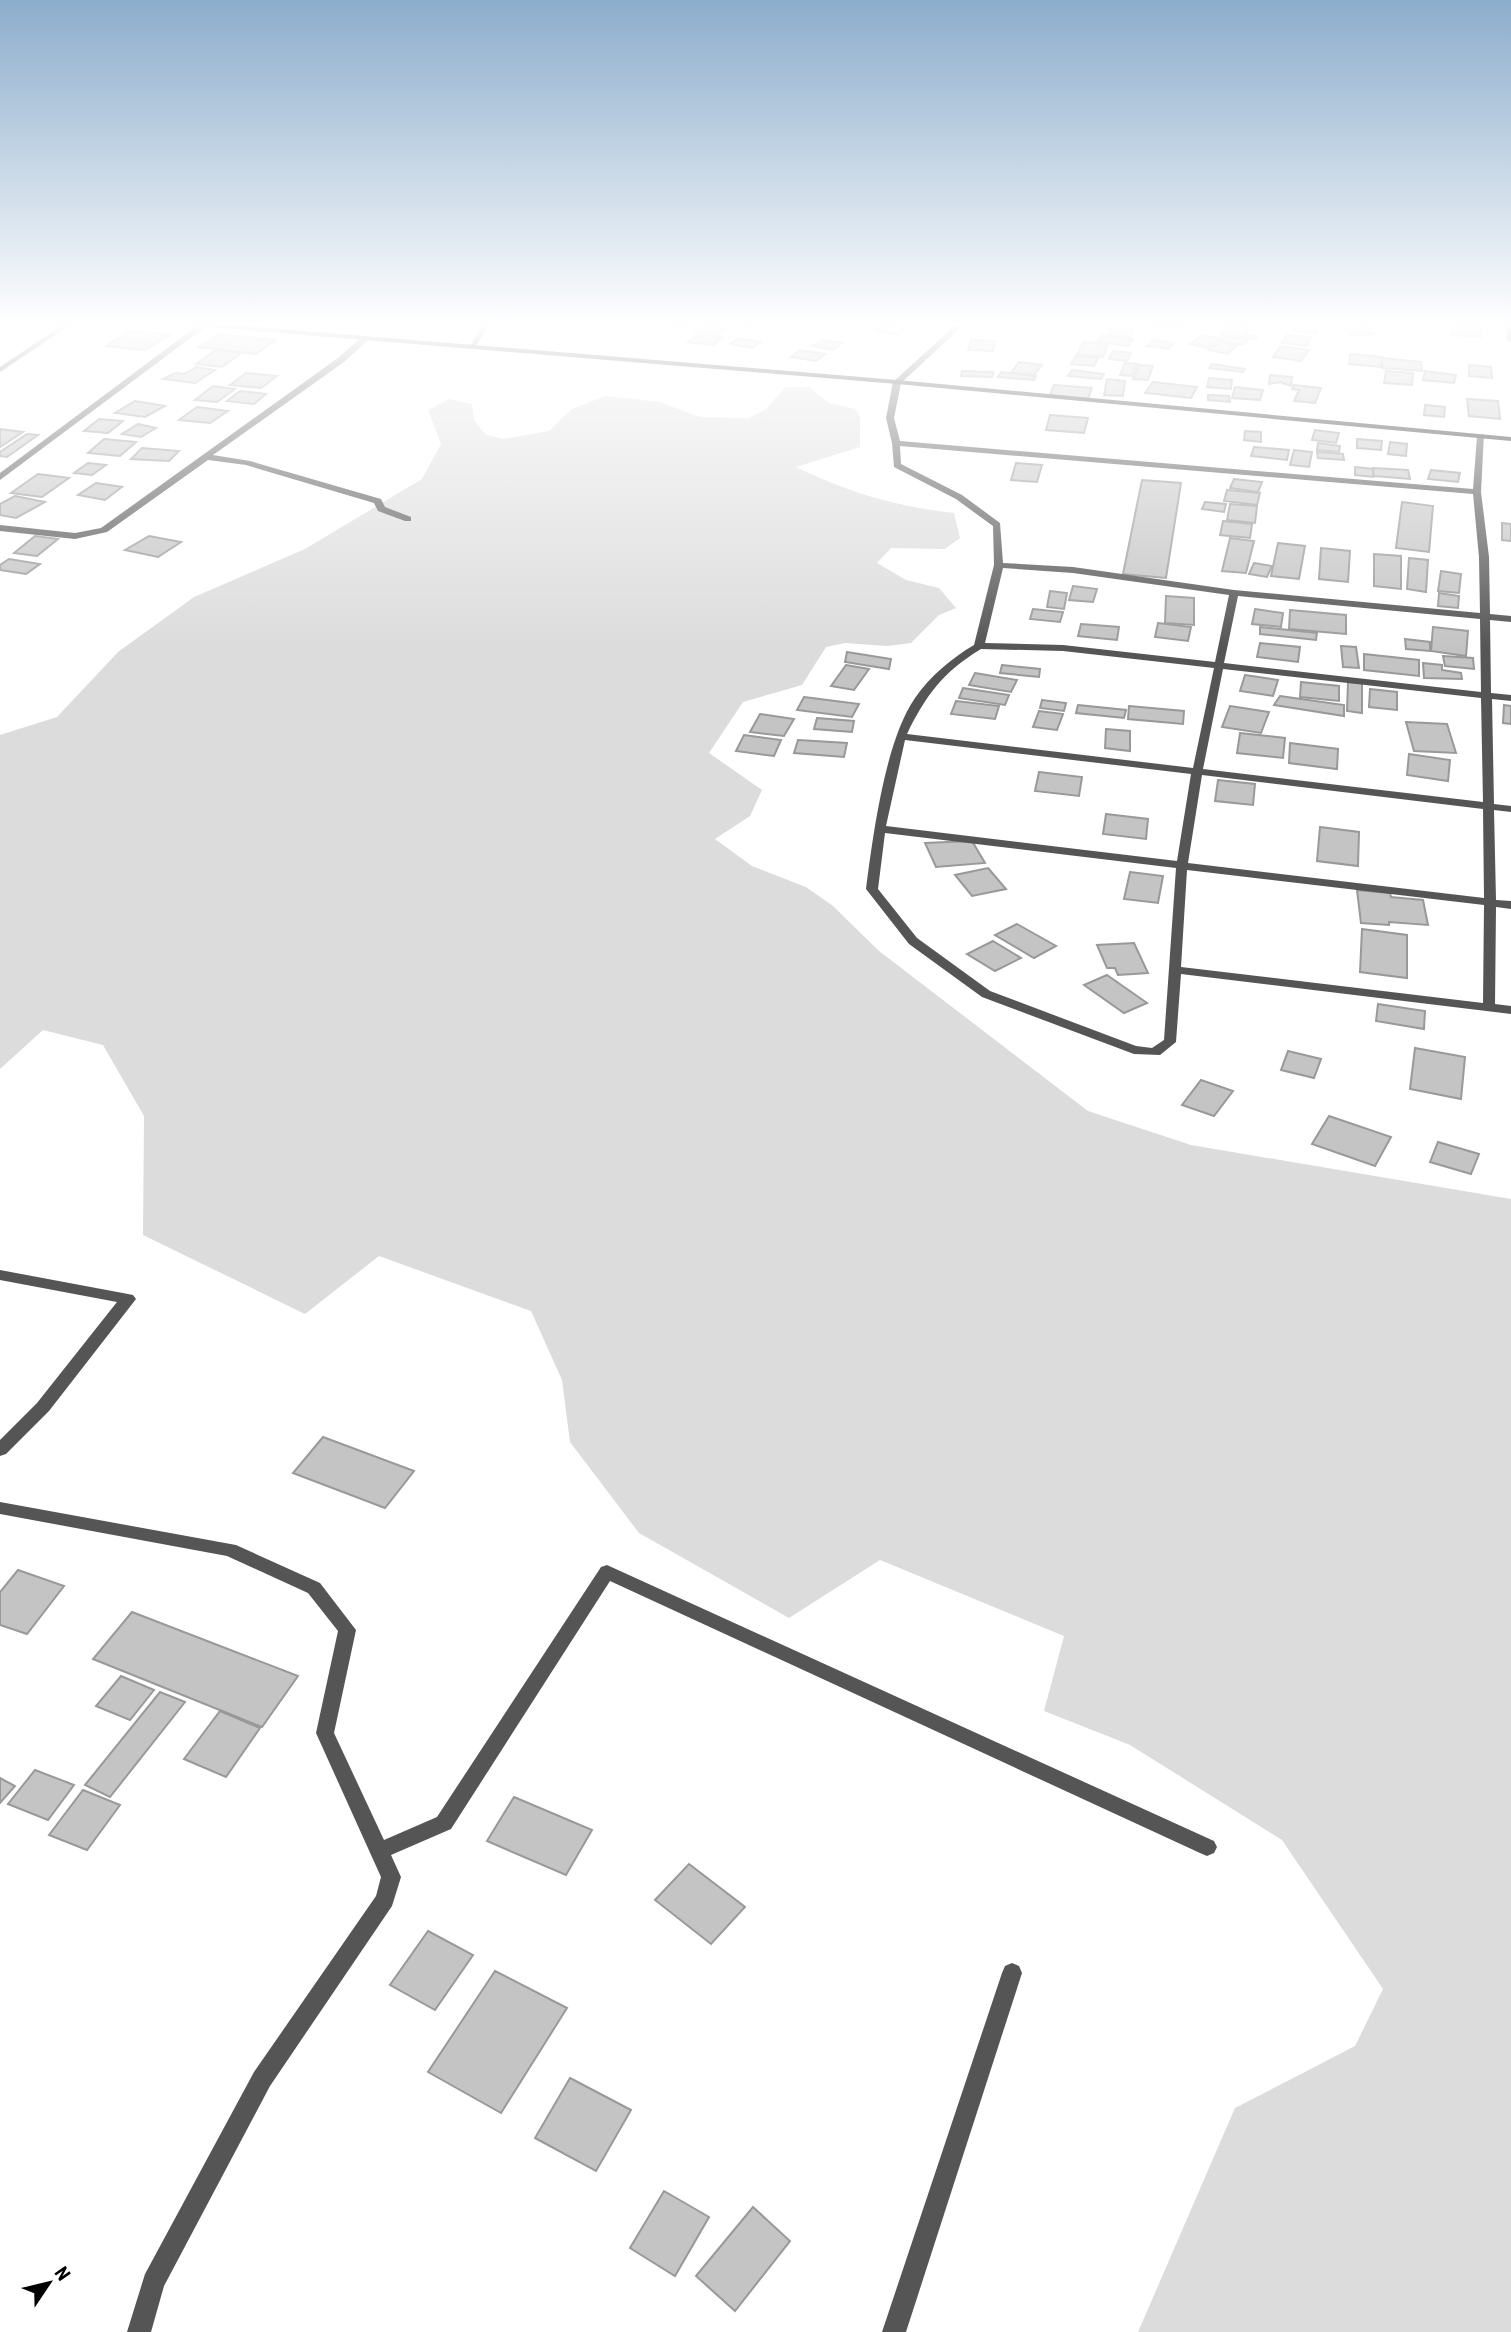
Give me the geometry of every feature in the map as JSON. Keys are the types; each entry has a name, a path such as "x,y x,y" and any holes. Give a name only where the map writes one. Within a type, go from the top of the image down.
{"main road":[{"path":"1425,431 1511,439"}],"street":[{"path":"0,477 62,431"},
{"path":"0,528 89,536 104,530 243,431"},
{"path":"893,431 897,465 959,497 997,525 999,565 979,646"},
{"path":"1481,436 1477,492 1484,557 1490,902 1489,1008"},
{"path":"896,443 1477,492"},
{"path":"207,457 247,463 378,501 382,509 408,519"},
{"path":"999,565 1073,570 1234,593 1511,619"},
{"path":"1234,593 1218,667 1197,772 1182,865 1170,1042 1155,1052 1134,1050 986,994 913,941 872,889 880,829 901,736 919,699 956,660 979,646 1062,648 1218,667 1511,698"},
{"path":"901,736 1511,809"},
{"path":"880,829 1511,905"},
{"path":"1176,970 1511,1010"},
{"path":"0,1275 128,1299 43,1407 0,1450"},
{"path":"0,1508 230,1550 314,1588 347,1630 325,1733 391,1877 385,1900 262,2079 153,2282 139,2332"},
{"path":"377,1851 444,1823 607,1572 1207,1847"},
{"path":"894,2332 1012,1973"}],"shaded area":[{"path":"436,431 483,431 486,435 503,439 549,431 860,431 860,447 796,467 873,497 912,507 954,513 960,538 945,549 891,548 877,563 906,580 939,588 956,608 939,615 911,643 887,646 845,643 826,647 802,685 743,702 709,753 762,790 750,816 715,839 752,866 806,887 833,906 879,951 1088,1111 1191,1145 1511,1199 1511,2332 1138,2332 1235,2108 1355,2046 1383,1989 1282,1840 1130,1745 1044,1711 1064,1636 880,1560 789,1618 639,1533 570,1442 562,1380 531,1311 379,1256 305,1314 143,1235 144,1116 103,1045 43,1030 0,1069 0,735 57,717 118,652 194,597 305,549 422,479 441,444"}],"building":[{"path":"0,431 23,432 0,447"},
{"path":"84,431 111,431 108,433"},
{"path":"127,431 151,431 141,437 122,434"},
{"path":"1245,431 1261,432 1261,442 1244,440"},
{"path":"1315,431 1339,433 1336,443 1312,440"},
{"path":"27,434 38,435 7,457 0,456 0,452"},
{"path":"104,439 136,442 120,456 88,453"},
{"path":"1357,439 1382,441 1381,450 1357,448"},
{"path":"1390,442 1407,444 1406,456 1388,454"},
{"path":"1318,443 1340,446 1339,452 1317,450"},
{"path":"1254,447 1289,450 1287,460 1251,456"},
{"path":"142,448 179,451 169,461 131,459"},
{"path":"1294,450 1312,452 1309,467 1290,465"},
{"path":"1317,452 1343,454 1344,460 1318,458"},
{"path":"88,463 106,465 92,475 74,473"},
{"path":"1016,463 1042,465 1037,482 1011,480"},
{"path":"1355,467 1373,469 1373,477 1355,475"},
{"path":"1373,468 1408,470 1410,479 1374,476"},
{"path":"1431,470 1460,473 1458,482 1428,479"},
{"path":"38,474 69,478 42,497 11,493"},
{"path":"1234,479 1262,482 1258,492 1230,488"},
{"path":"1142,480 1181,483 1166,578 1123,574"},
{"path":"96,483 122,487 105,500 78,495"},
{"path":"1227,490 1260,493 1257,505 1224,501"},
{"path":"15,496 45,502 16,518 0,515 0,504"},
{"path":"1205,502 1226,504 1224,512 1202,509"},
{"path":"1402,502 1433,506 1429,552 1396,548"},
{"path":"1230,504 1257,506 1255,523 1227,520"},
{"path":"1223,521 1252,524 1250,538 1220,535"},
{"path":"1502,523 1511,524 1511,541 1502,540"},
{"path":"35,536 58,539 37,556 14,553"},
{"path":"149,536 181,542 158,557 125,550"},
{"path":"1230,538 1254,541 1246,573 1222,571"},
{"path":"1278,543 1305,546 1299,579 1271,576"},
{"path":"1321,548 1350,551 1348,582 1319,579"},
{"path":"1374,554 1401,556 1401,589 1374,586"},
{"path":"1409,558 1428,560 1426,592 1407,589"},
{"path":"9,559 40,564 26,574 0,570 0,565"},
{"path":"1254,563 1272,566 1267,577 1249,574"},
{"path":"1441,571 1461,574 1459,593 1438,591"},
{"path":"1073,586 1097,589 1093,602 1069,600"},
{"path":"1050,591 1067,593 1064,609 1047,607"},
{"path":"1439,593 1459,596 1458,608 1438,606"},
{"path":"1166,596 1194,598 1194,625 1165,623"},
{"path":"1033,609 1063,612 1060,622 1030,619"},
{"path":"1255,609 1283,613 1281,627 1252,624"},
{"path":"1290,610 1346,615 1346,634 1289,629"},
{"path":"1158,623 1191,627 1188,641 1155,637"},
{"path":"1081,624 1119,627 1117,640 1078,636"},
{"path":"1260,627 1317,633 1316,640 1260,634"},
{"path":"1433,627 1468,631 1466,656 1431,651"},
{"path":"1405,639 1430,642 1430,651 1406,649"},
{"path":"1260,643 1300,647 1298,662 1257,657"},
{"path":"1341,646 1356,647 1359,668 1343,667"},
{"path":"847,652 891,659 889,669 845,662"},
{"path":"1364,654 1419,660 1419,676 1364,670"},
{"path":"1443,656 1473,658 1474,669 1445,666"},
{"path":"1423,663 1442,665 1442,670 1461,673 1462,679 1424,678"},
{"path":"846,665 869,669 854,690 831,686"},
{"path":"1002,665 1040,669 1039,677 1000,673"},
{"path":"975,673 1017,680 1011,692 969,685"},
{"path":"1245,675 1278,680 1273,696 1240,691"},
{"path":"1301,682 1339,686 1339,701 1300,697"},
{"path":"1348,682 1362,683 1362,713 1347,711"},
{"path":"963,688 1009,695 1005,705 959,698"},
{"path":"1370,689 1397,692 1397,710 1369,707"},
{"path":"1280,696 1344,705 1344,716 1274,705"},
{"path":"804,697 859,704 852,717 797,710"},
{"path":"1042,700 1066,703 1064,711 1040,708"},
{"path":"956,701 999,706 995,719 951,714"},
{"path":"1078,705 1126,710 1124,718 1076,713"},
{"path":"1504,705 1511,706 1511,724 1503,723"},
{"path":"1129,706 1184,711 1183,724 1128,719"},
{"path":"1230,706 1269,712 1261,733 1222,727"},
{"path":"1039,711 1063,714 1057,730 1033,727"},
{"path":"760,714 794,719 784,736 750,732"},
{"path":"817,718 854,721 852,732 814,729"},
{"path":"1406,722 1447,724 1456,753 1414,751"},
{"path":"1106,729 1130,731 1130,751 1105,748"},
{"path":"1240,733 1285,738 1283,758 1237,753"},
{"path":"744,735 781,740 774,756 736,751"},
{"path":"798,740 847,743 844,757 794,753"},
{"path":"1290,743 1338,749 1337,769 1289,763"},
{"path":"1409,754 1450,760 1448,781 1407,775"},
{"path":"1039,772 1082,777 1079,796 1035,791"},
{"path":"1218,780 1255,784 1253,805 1215,801"},
{"path":"1106,814 1148,819 1146,839 1103,834"},
{"path":"1320,827 1359,832 1358,866 1317,861"},
{"path":"972,841 985,863 936,867 925,843"},
{"path":"988,868 1006,889 972,896 955,875"},
{"path":"1130,872 1163,876 1158,903 1124,899"},
{"path":"1357,890 1423,900 1428,925 1361,923"},
{"path":"1017,924 1056,946 1034,958 995,935"},
{"path":"1362,929 1407,935 1407,978 1360,972"},
{"path":"993,941 1021,958 995,971 967,954"},
{"path":"1134,943 1148,973 1118,975 1115,968 1107,968 1097,945"},
{"path":"1107,975 1147,1003 1124,1013 1084,985"},
{"path":"1378,1004 1425,1011 1424,1029 1376,1021"},
{"path":"1415,1048 1465,1057 1461,1099 1410,1089"},
{"path":"1288,1051 1321,1059 1314,1078 1281,1070"},
{"path":"1201,1080 1233,1091 1214,1116 1182,1105"},
{"path":"1329,1116 1391,1137 1375,1166 1312,1144"},
{"path":"1438,1142 1479,1154 1471,1174 1430,1162"},
{"path":"323,1437 414,1471 385,1508 293,1473"},
{"path":"18,1570 64,1586 27,1634 0,1625 0,1592"},
{"path":"132,1612 298,1676 262,1727 93,1659"},
{"path":"121,1676 154,1690 130,1720 96,1706"},
{"path":"160,1692 185,1702 110,1797 85,1785"},
{"path":"220,1711 260,1728 226,1777 184,1759"},
{"path":"35,1770 74,1785 48,1820 8,1804"},
{"path":"0,1778 15,1786 0,1803"},
{"path":"83,1790 120,1805 87,1850 49,1835"},
{"path":"514,1797 592,1830 566,1875 487,1841"},
{"path":"689,1864 745,1907 711,1944 655,1900"},
{"path":"428,1931 473,1955 435,2010 390,1985"},
{"path":"495,1971 567,2008 501,2113 428,2072"},
{"path":"570,2078 631,2110 596,2171 535,2138"},
{"path":"664,2191 709,2217 675,2276 630,2248"},
{"path":"753,2207 790,2241 735,2311 696,2276"}]}
